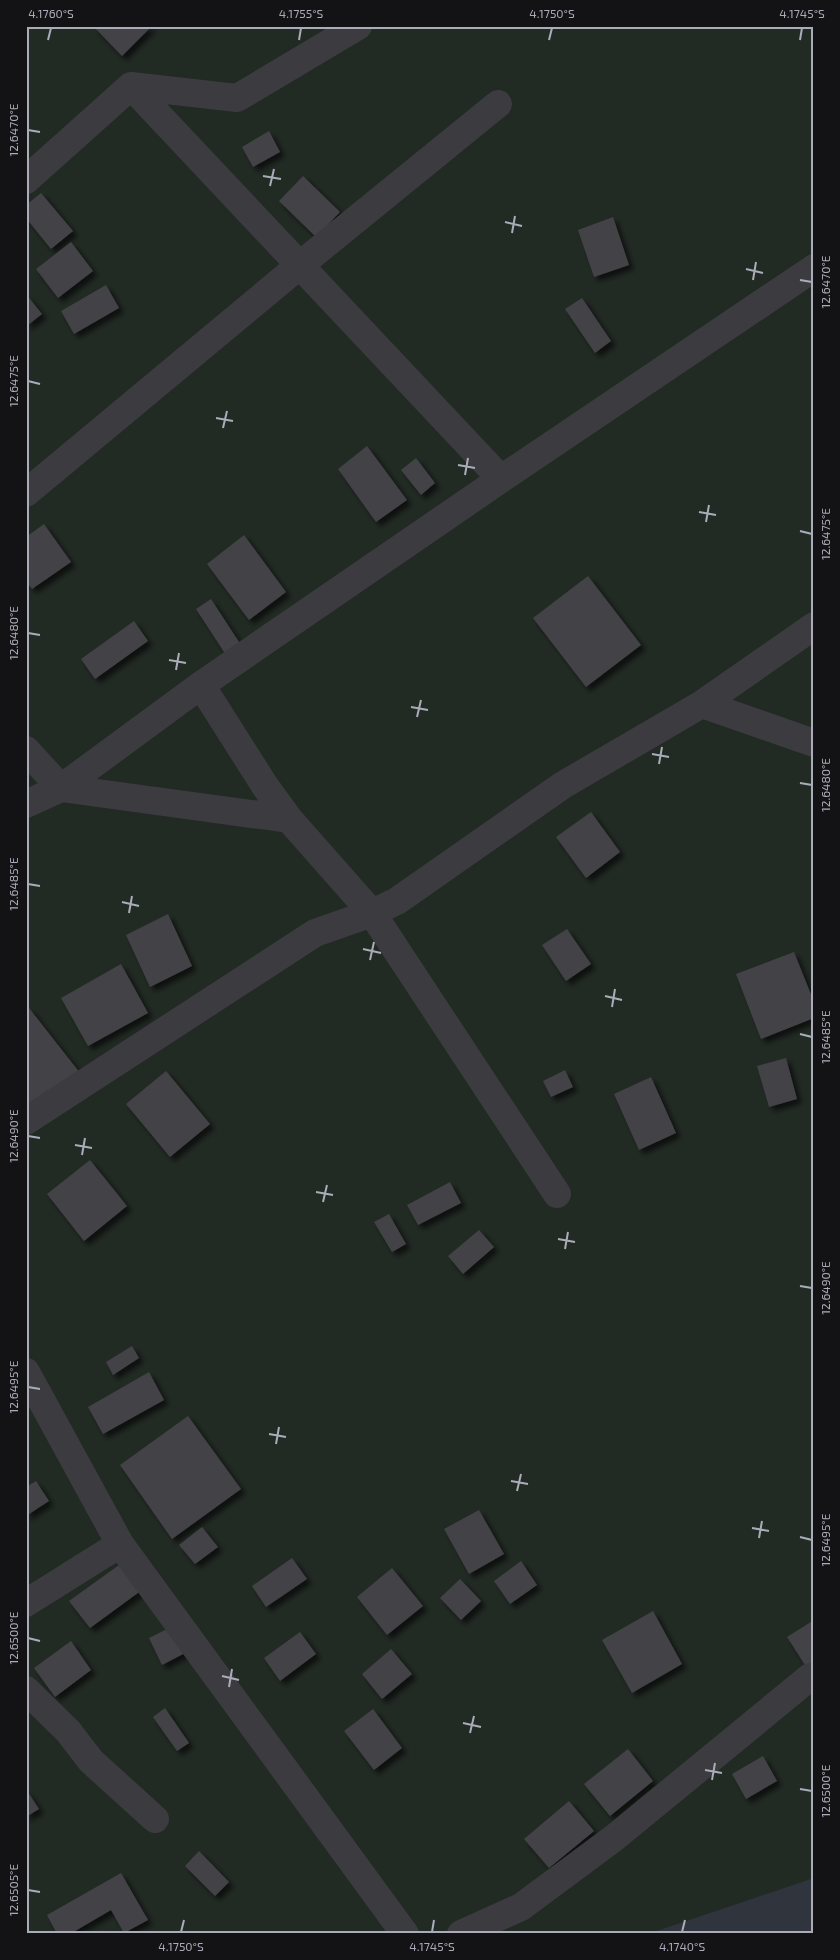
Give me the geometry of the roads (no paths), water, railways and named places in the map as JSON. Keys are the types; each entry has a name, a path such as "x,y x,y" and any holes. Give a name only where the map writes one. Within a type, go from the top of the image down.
{"street":[{"path":"26,180 131,86 237,98 358,26"},
{"path":"131,86 501,479"},
{"path":"26,493 300,265 498,104"},
{"path":"26,804 61,788 201,685 501,479 814,268"},
{"path":"26,1121 316,932 372,913 397,901 563,786 702,704 814,626"},
{"path":"201,685 265,786 289,819 372,913 557,1194"},
{"path":"702,704 814,743"},
{"path":"26,750 61,788 289,819"},
{"path":"26,1372 120,1544 405,1934"},
{"path":"26,1603 120,1544"},
{"path":"461,1934 521,1908 614,1838 810,1677"},
{"path":"26,1690 68,1731 91,1760 155,1819"}]}
